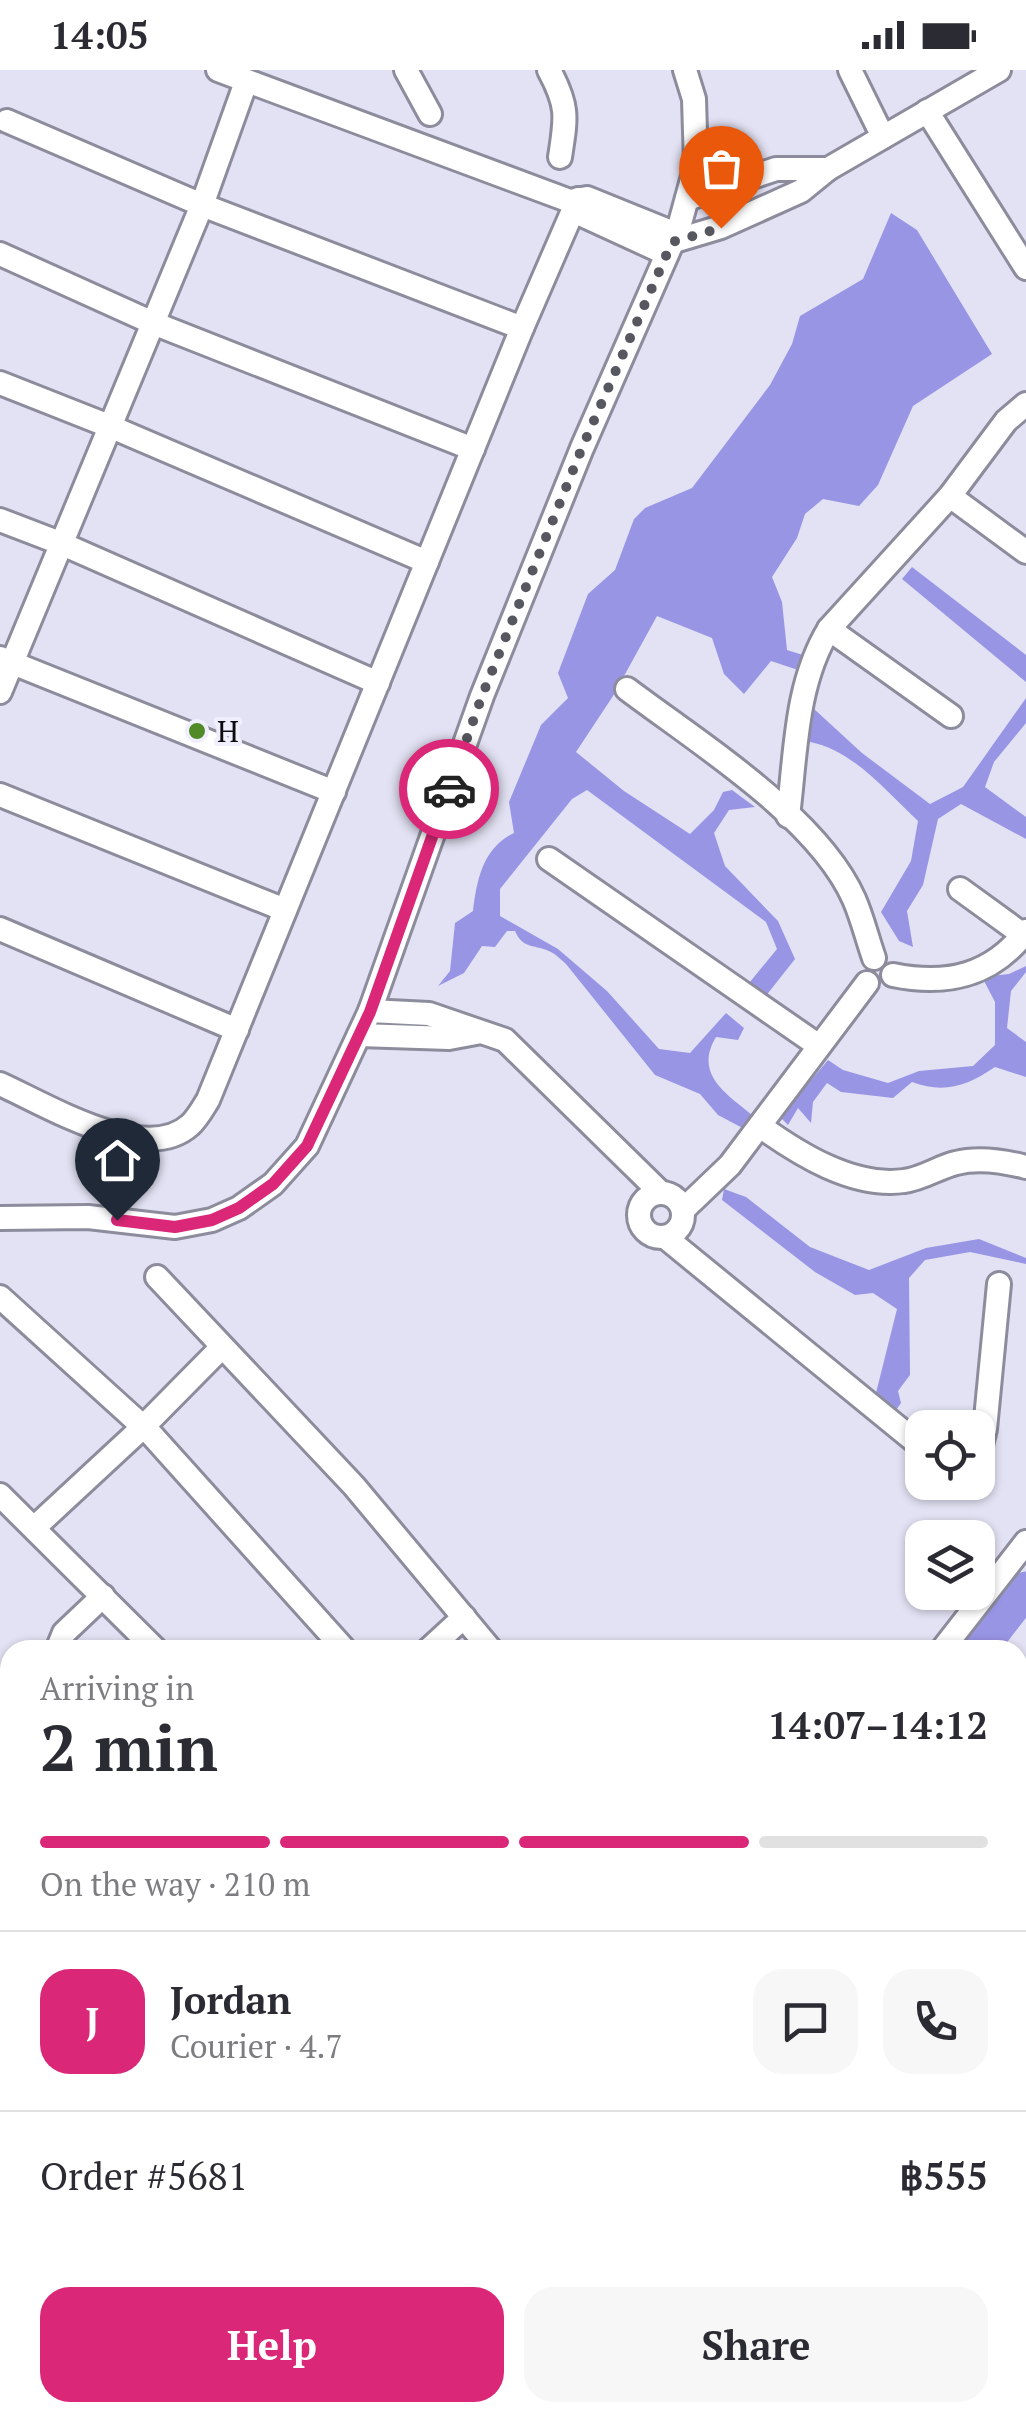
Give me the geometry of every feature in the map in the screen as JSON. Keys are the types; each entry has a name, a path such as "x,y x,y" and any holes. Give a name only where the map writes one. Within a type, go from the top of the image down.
{"street":[{"path":"218,70 671,243 721,228 801,192 828,168 986,73"},
{"path":"406,70 430,114"},
{"path":"549,70 560,90 566,116 560,158"},
{"path":"0,1218 88,1217 175,1227 212,1220 239,1208 273,1184 307,1146 370,1012 482,696 582,448 671,243 696,165 694,99 685,70"},
{"path":"850,70 883,137"},
{"path":"0,692 6,660 60,543 202,205 246,82"},
{"path":"927,111 1026,268"},
{"path":"7,121 202,205 522,328"},
{"path":"686,199 776,168 828,168"},
{"path":"0,1084 117,1136 156,1140 188,1127 208,1100 574,203"},
{"path":"0,254 153,323 473,449"},
{"path":"0,384 109,426 426,562"},
{"path":"788,816 801,702 814,654 828,629 950,496 1006,421 1026,404"},
{"path":"950,496 1026,552"},
{"path":"0,520 378,683"},
{"path":"828,629 950,716"},
{"path":"6,660 334,792"},
{"path":"626,689 768,796 830,860 854,897 874,958"},
{"path":"0,794 286,910"},
{"path":"549,859 819,1046"},
{"path":"893,975 933,981 987,967 1011,951 1025,934 960,888"},
{"path":"0,929 237,1030"},
{"path":"867,983 879,988 891,981 893,975 889,962 874,958"},
{"path":"867,983 863,970 874,958"},
{"path":"665,1237 678,1231 683,1210 730,1165 771,1134 819,1046 867,983"},
{"path":"370,1012 429,1014 506,1040 661,1193 675,1198 683,1210"},
{"path":"359,1035 450,1038 480,1032"},
{"path":"771,1134 840,1172 870,1179 904,1181 958,1162 992,1160 1026,1167"},
{"path":"661,1193 647,1197 639,1210 640,1224 650,1235 665,1237 905,1433"},
{"path":"157,1277 354,1486 483,1640"},
{"path":"987,1410 999,1284"},
{"path":"0,1297 143,1427 336,1640"},
{"path":"34,1528 222,1347"},
{"path":"0,1495 146,1640"},
{"path":"950,1640 1026,1542"},
{"path":"61,1640 103,1596"},
{"path":"439,1640 464,1617"}],"shaded area":[{"path":"891,213 917,230 992,354 913,406 878,485 859,506 823,499 805,514 797,538 772,577 782,602 787,650 825,662 813,708 862,753 930,804 963,787 1026,698 1026,723 994,762 985,787 1026,817 1026,839 961,804 938,819 923,885 907,911 913,947 899,941 881,912 911,861 918,821 855,763 826,747 810,742 794,774 801,671 771,661 744,694 724,674 712,638 657,616 613,696 576,752 624,791 690,834 714,810 723,792 732,790 755,807 729,810 714,833 725,866 778,921 795,959 765,997 745,988 777,949 766,922 587,790 572,799 500,889 500,916 558,949 607,991 659,1049 690,1053 726,1013 744,1028 738,1040 716,1037 709,1063 718,1085 759,1121 750,1132 718,1115 700,1094 655,1075 566,964 551,952 526,944 515,931 507,931 495,947 482,946 464,973 438,986 450,971 455,923 473,911 483,866 495,847 514,833 509,802 541,725 568,698 558,673 588,594 615,570 634,519 645,508 692,488 770,385 792,344 800,316 863,279"},
{"path":"912,567 1026,655 1026,682 902,579"},
{"path":"1026,966 1026,972 1011,991 1007,1028 1026,1042 1026,1077 995,1067 975,1079 945,1088 912,1082 893,1098 841,1092 827,1083 813,1102 811,1123 798,1108 788,1125 780,1117 828,1060 843,1070 888,1083 919,1071 973,1066 995,1045 995,1002 982,977 1009,974"},
{"path":"724,1189 746,1197 810,1247 869,1270 926,1248 979,1239 1026,1258 1026,1264 970,1252 925,1260 909,1278 910,1375 898,1391 901,1403 894,1413 875,1397 897,1309 873,1293 855,1295 815,1272 722,1200"}],"waterway":[{"path":"987,1640 1026,1589"}],"way so far":[{"path":"449,789 482,696 582,448 672,242 721,228"}],"place":[{"name":"H","path":"197,731"}],"route":[{"path":"117,1220 175,1227 212,1220 239,1208 273,1184 307,1146 370,1012 449,789"}]}
